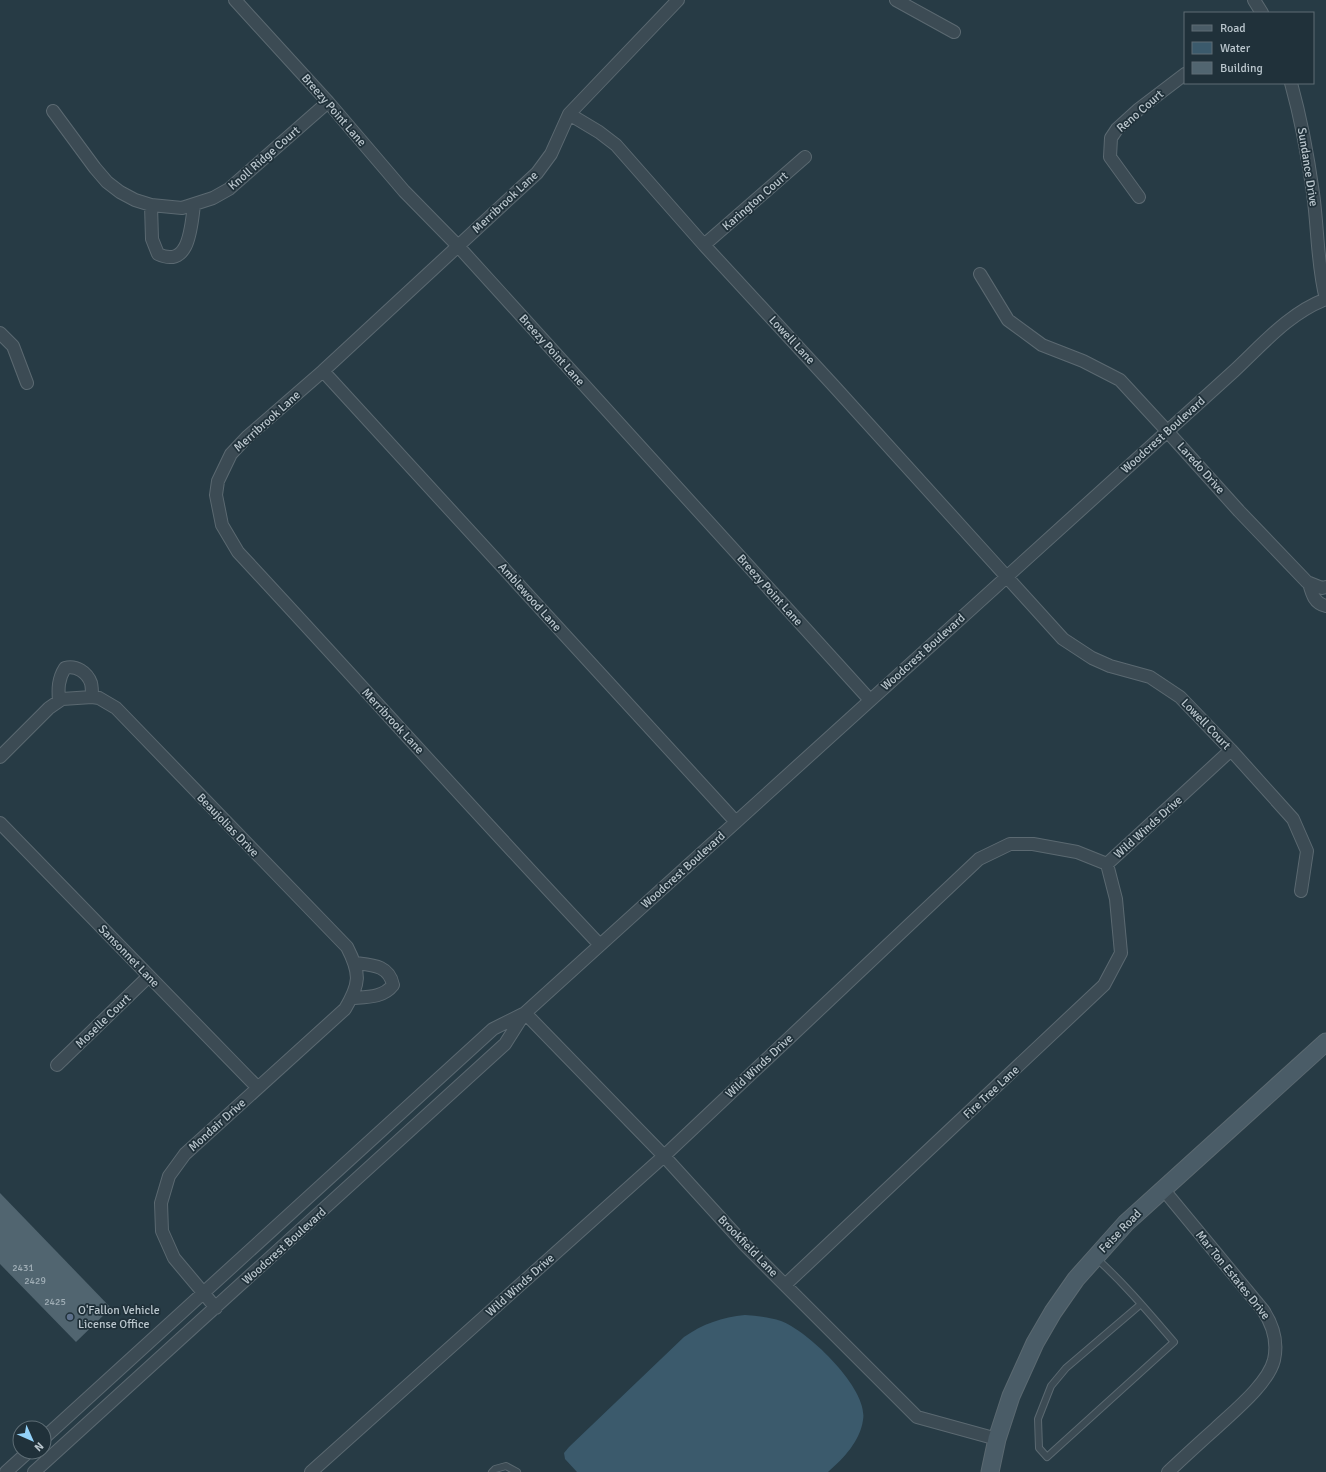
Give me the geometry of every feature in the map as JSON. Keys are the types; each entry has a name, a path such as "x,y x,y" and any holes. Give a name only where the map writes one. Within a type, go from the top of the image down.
{"main road":[{"name":"Feise Road","path":"990,1472 997,1439 1011,1396 1034,1343 1076,1279 1126,1223 1326,1042"}],"street":[{"name":"Breezy Point Lane","path":"235,0 328,102 404,191 458,246 870,700"},
{"name":"Merribrook Lane","path":"600,945 521,862 440,771 238,552 222,525 216,495 218,481 231,454 247,437 323,371 537,173 551,154 569,114 678,0"},
{"path":"896,0 954,32"},
{"path":"1254,0 1261,12"},
{"name":"Reno Court","path":"1139,197 1110,157 1111,138 1117,129 1139,109 1184,75"},
{"name":"Sundance Drive","path":"1291,84 1297,104 1313,193 1322,284 1326,299"},
{"name":"Knoll Ridge Court","path":"53,111 95,168 120,192 151,205 182,208 213,198 229,189 328,102"},
{"name":"Lowell Lane","path":"569,114 599,132 616,145 704,245 1006,577"},
{"name":"Karington Court","path":"704,245 805,157"},
{"path":"151,205 152,239 158,254 165,257 177,256 184,250 189,237 194,205"},
{"name":"Laredo Drive","path":"980,274 1008,320 1042,345 1083,361 1120,380 1239,511 1310,583 1314,599 1321,605 1326,606"},
{"name":"Woodcrest Boulevard","path":"52,1431 494,1029 525,1013 1291,317 1313,304 1326,299"},
{"path":"0,333 13,346 27,383"},
{"name":"Amblewood Lane","path":"323,371 736,822"},
{"name":"Lowell Court","path":"1006,577 1063,640 1092,658 1110,666 1150,678 1180,697 1231,750 1293,819 1307,851 1301,891"},
{"path":"1310,583 1322,588 1326,587"},
{"path":"59,701 58,686 60,678 65,668 71,666 84,673 91,683 92,697"},
{"name":"Beaujolias Drive","path":"0,756 49,708 62,699 92,697 98,698 116,708 347,947 355,963"},
{"name":"Wild Winds Drive","path":"311,1472 664,1156 979,859 1010,844 1033,844 1077,852 1107,864 1231,750"},
{"name":"Sansonnet Lane","path":"0,823 258,1088"},
{"name":"Fire Tree Lane","path":"785,1285 1104,985 1120,953 1116,899 1107,864"},
{"path":"352,998 376,996 389,991 394,985 392,977 375,965 355,963"},
{"name":"Mondair Drive","path":"216,1308 174,1258 162,1231 160,1203 169,1176 185,1154 345,1009 352,998 358,981 355,963"},
{"name":"Moselle Court","path":"57,1065 148,976"},
{"name":"Woodcrest Boulevard","path":"34,1472 505,1044 525,1013"},
{"name":"Brookfield Lane","path":"525,1013 664,1156 745,1245 917,1417 997,1439"},
{"name":"Mar Ton Estates Drive","path":"1163,1189 1263,1310 1270,1321 1274,1332 1275,1349 1274,1361 1267,1375 1249,1398 1168,1472"},
{"path":"6,1472 19,1460"}],"lane":[{"path":"1095,1257 1124,1285 1141,1304 1174,1342 1047,1457 1039,1448 1038,1419 1051,1386 1066,1368 1141,1304"},
{"path":"492,1472 506,1466 517,1472"}],"water":[{"path":"745,1315 781,1321 806,1336 834,1363 857,1393 862,1407 863,1420 859,1435 840,1461 828,1472 577,1472 565,1459 564,1453 569,1447 684,1337 698,1328 713,1322 728,1317"}],"building":[{"path":"0,1193 111,1308 76,1342 0,1264"}],"place":[{"name":"O'Fallon Vehicle License Office","path":"70,1317"}]}
